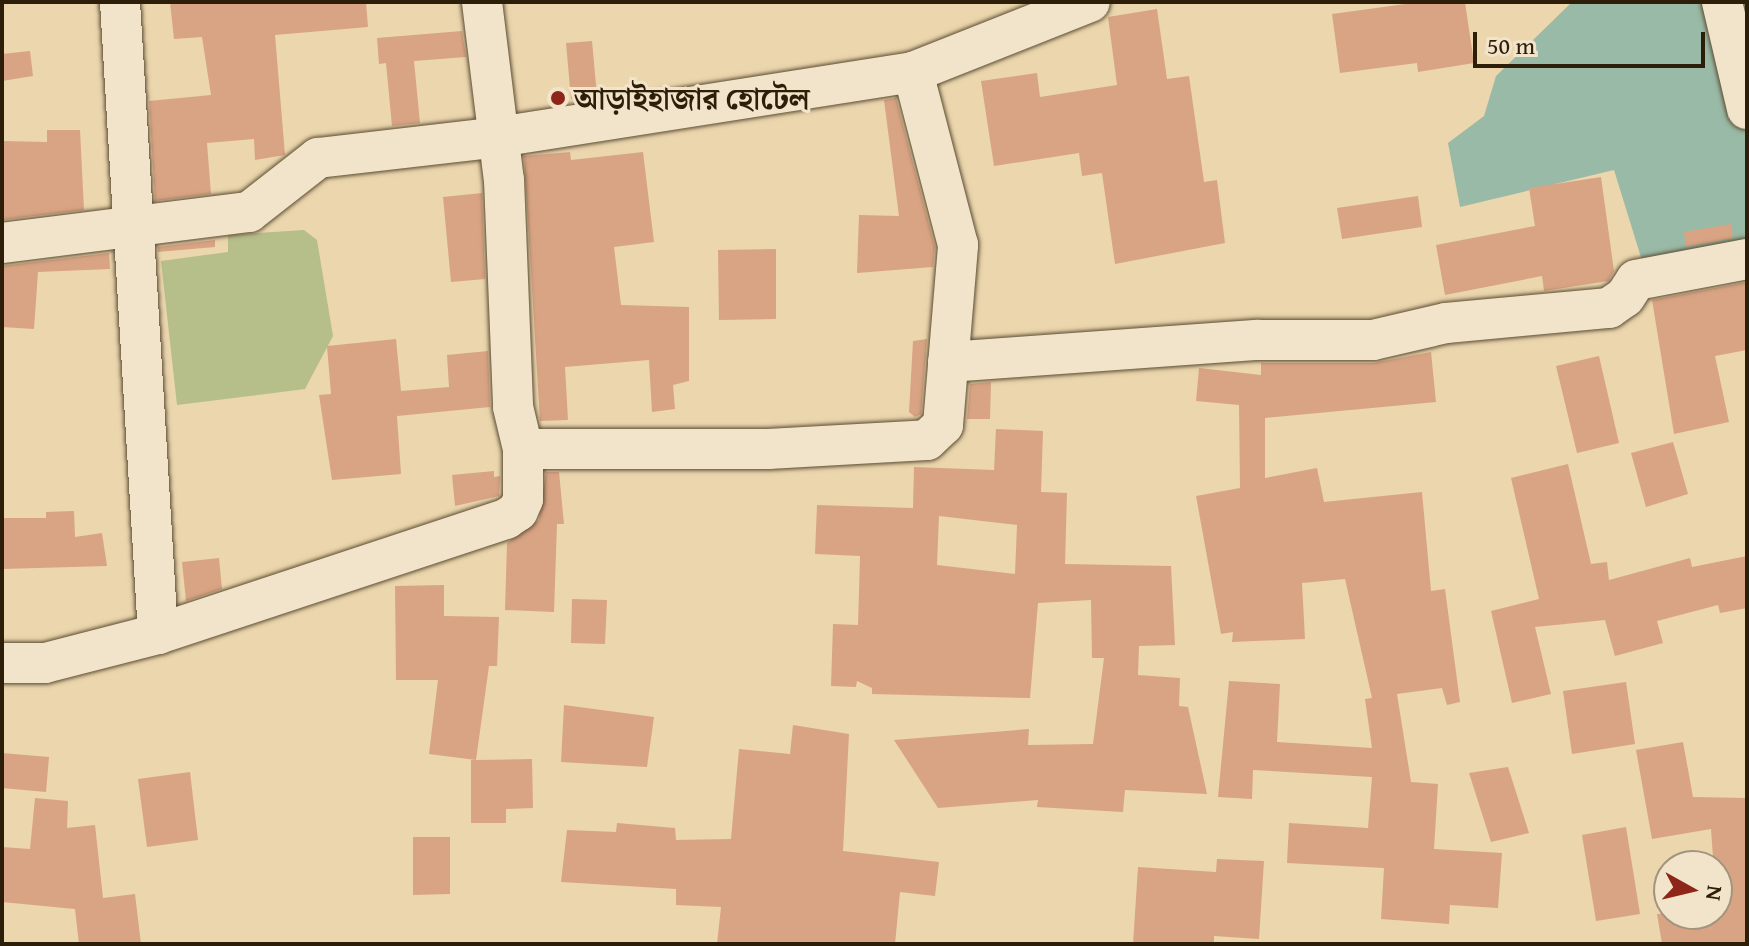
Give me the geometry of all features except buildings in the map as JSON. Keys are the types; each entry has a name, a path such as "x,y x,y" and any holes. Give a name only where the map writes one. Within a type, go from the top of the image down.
{"street":[{"path":"120,2 158,634"},
{"path":"2,663 45,663 158,634 506,519 518,511 523,499 523,449 513,407 499,137 482,2"},
{"path":"2,243 249,212 318,158 499,137 913,72 1090,2"},
{"path":"1722,2 1747,109"},
{"path":"523,449 768,449 927,440 943,425 958,245 913,72"},
{"path":"948,362 1037,360 1258,340 1373,340 1446,323 1609,308 1625,297 1636,280 1747,259"}],"green space":[{"path":"304,230 317,240 333,336 305,389 177,405 161,261 228,252 228,235"}],"shaded area":[{"path":"1572,2 1747,2 1747,252 1644,267 1614,170 1460,207 1448,143 1484,116 1496,76"}],"place":[{"name":"আড়াইহাজার হোটেল","path":"558,98"}]}
